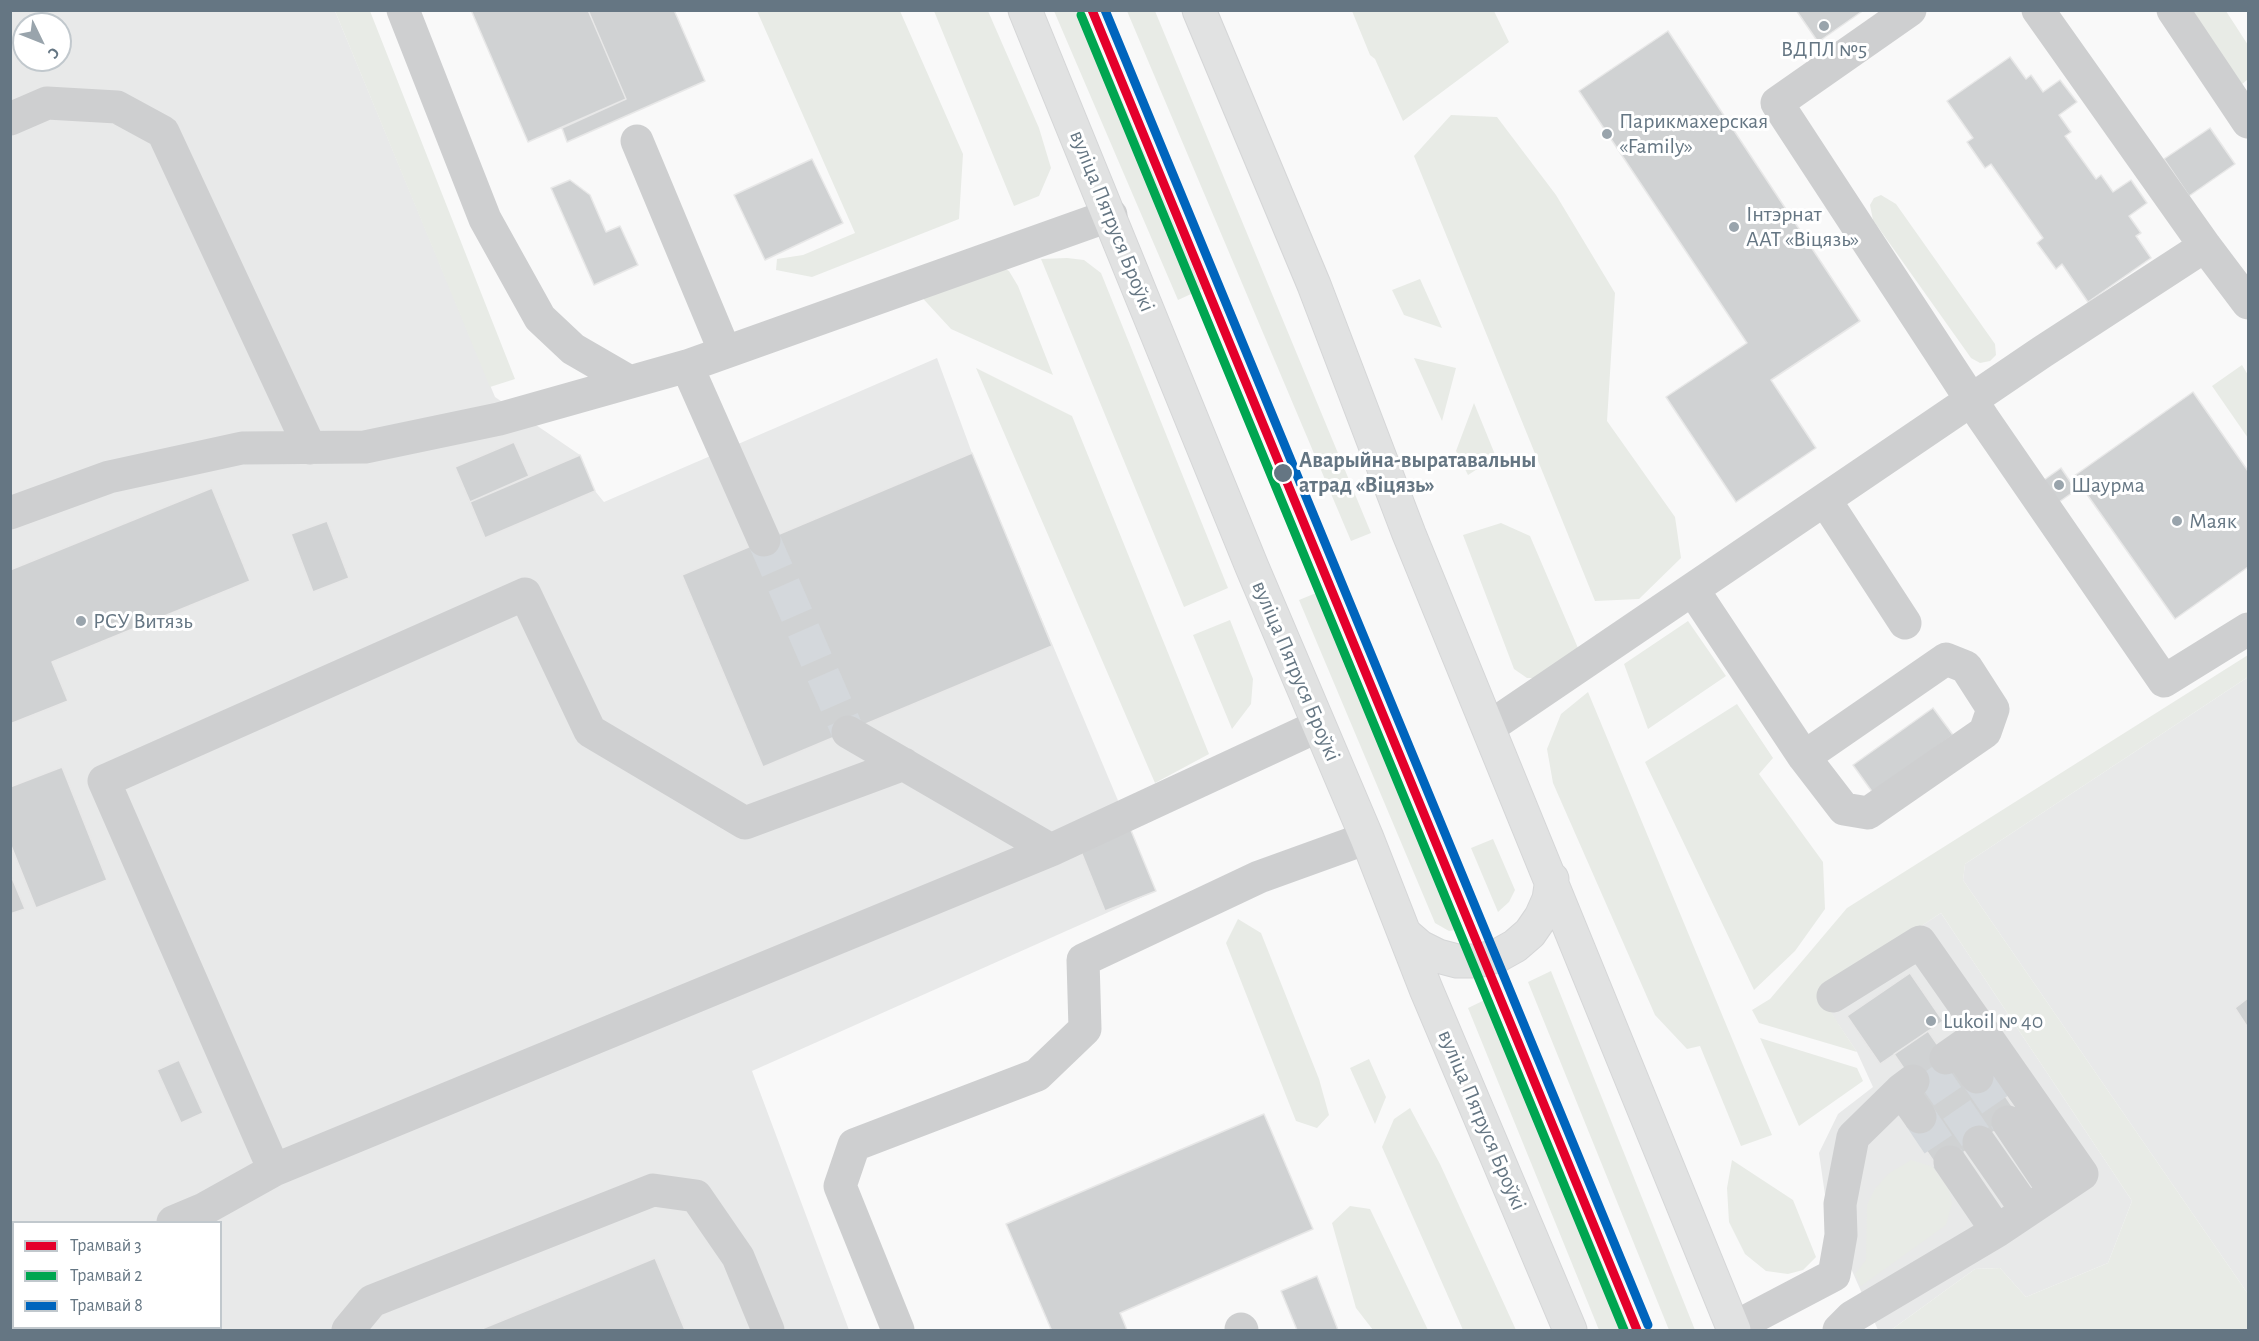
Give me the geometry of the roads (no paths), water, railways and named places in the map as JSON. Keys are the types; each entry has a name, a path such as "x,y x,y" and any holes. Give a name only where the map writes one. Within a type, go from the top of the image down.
{"main road":[{"name":"вуліца Пятруся Броўкі","path":"1025,10 1111,215 1318,726 1367,838 1404,934 1570,1330"},
{"path":"1199,10 1314,285 1409,534 1733,1329"},
{"path":"1404,934 1420,947 1438,956 1457,961 1477,961 1497,956 1515,946 1530,933 1549,899 1551,879"}],"lane":[{"path":"403,10 485,219 540,318 573,349 630,382"},
{"path":"1910,10 1777,103 1983,418 2164,681 2248,629"},
{"path":"2038,10 2248,303"},
{"path":"2173,10 2248,122"},
{"path":"10,119 47,103 117,107 163,132 310,448"},
{"path":"637,141 725,352"},
{"path":"10,513 109,477 242,448 365,447 499,420 687,366 1111,215"},
{"path":"1488,728 2205,246"},
{"path":"687,366 764,540"},
{"path":"1825,500 1905,623"},
{"path":"1692,590 1804,756 1844,809 1868,813 1985,732 1993,709 1966,667 1946,659 1804,756"},
{"path":"274,1170 104,781 525,594 590,731 745,823 904,764"},
{"path":"175,1221 204,1209 274,1170 1051,850 1318,726"},
{"path":"848,732 1051,850"},
{"path":"898,1330 840,1186 854,1145 1037,1075 1085,1029 1083,960 1258,877 1367,838"},
{"path":"1833,996 1920,942 1977,1077"},
{"path":"1839,1330 1852,1317 1997,1231 2082,1174 1963,1047"},
{"path":"1733,1329 1834,1275 1841,1235 1840,1204 1853,1137 1907,1086 1920,1117"},
{"path":"2008,1122 2055,1192"},
{"path":"1979,1142 2026,1211"},
{"path":"1950,1162 1997,1231"},
{"path":"348,1330 372,1302 652,1190 696,1196 738,1257 768,1330"}],"tunnel":[{"path":"764,540 848,732"},
{"path":"1929,1069 1979,1142"},
{"path":"1977,1077 2008,1122"},
{"path":"1920,1117 1950,1162"}],"tram line":[{"name":"3","path":"1092,10 1637,1330"},
{"name":"8","path":"1105,10 1648,1325"},
{"name":"2","path":"1081,15 1624,1330"}],"place":[{"name":"ВДПЛ №5","path":"1824,26"},
{"name":"Парикмахерская «Family»","path":"1607,134"},
{"name":"Інтэрнат ААТ «Віцязь»","path":"1734,227"},
{"name":"Аварыйна-выратавальны атрад «Віцязь»","path":"1283,473"},
{"name":"Шаурма","path":"2059,485"},
{"name":"Маяк","path":"2177,521"},
{"name":"РСУ Витязь","path":"81,621"},
{"name":"Lukoil № 40","path":"1931,1021"}]}
